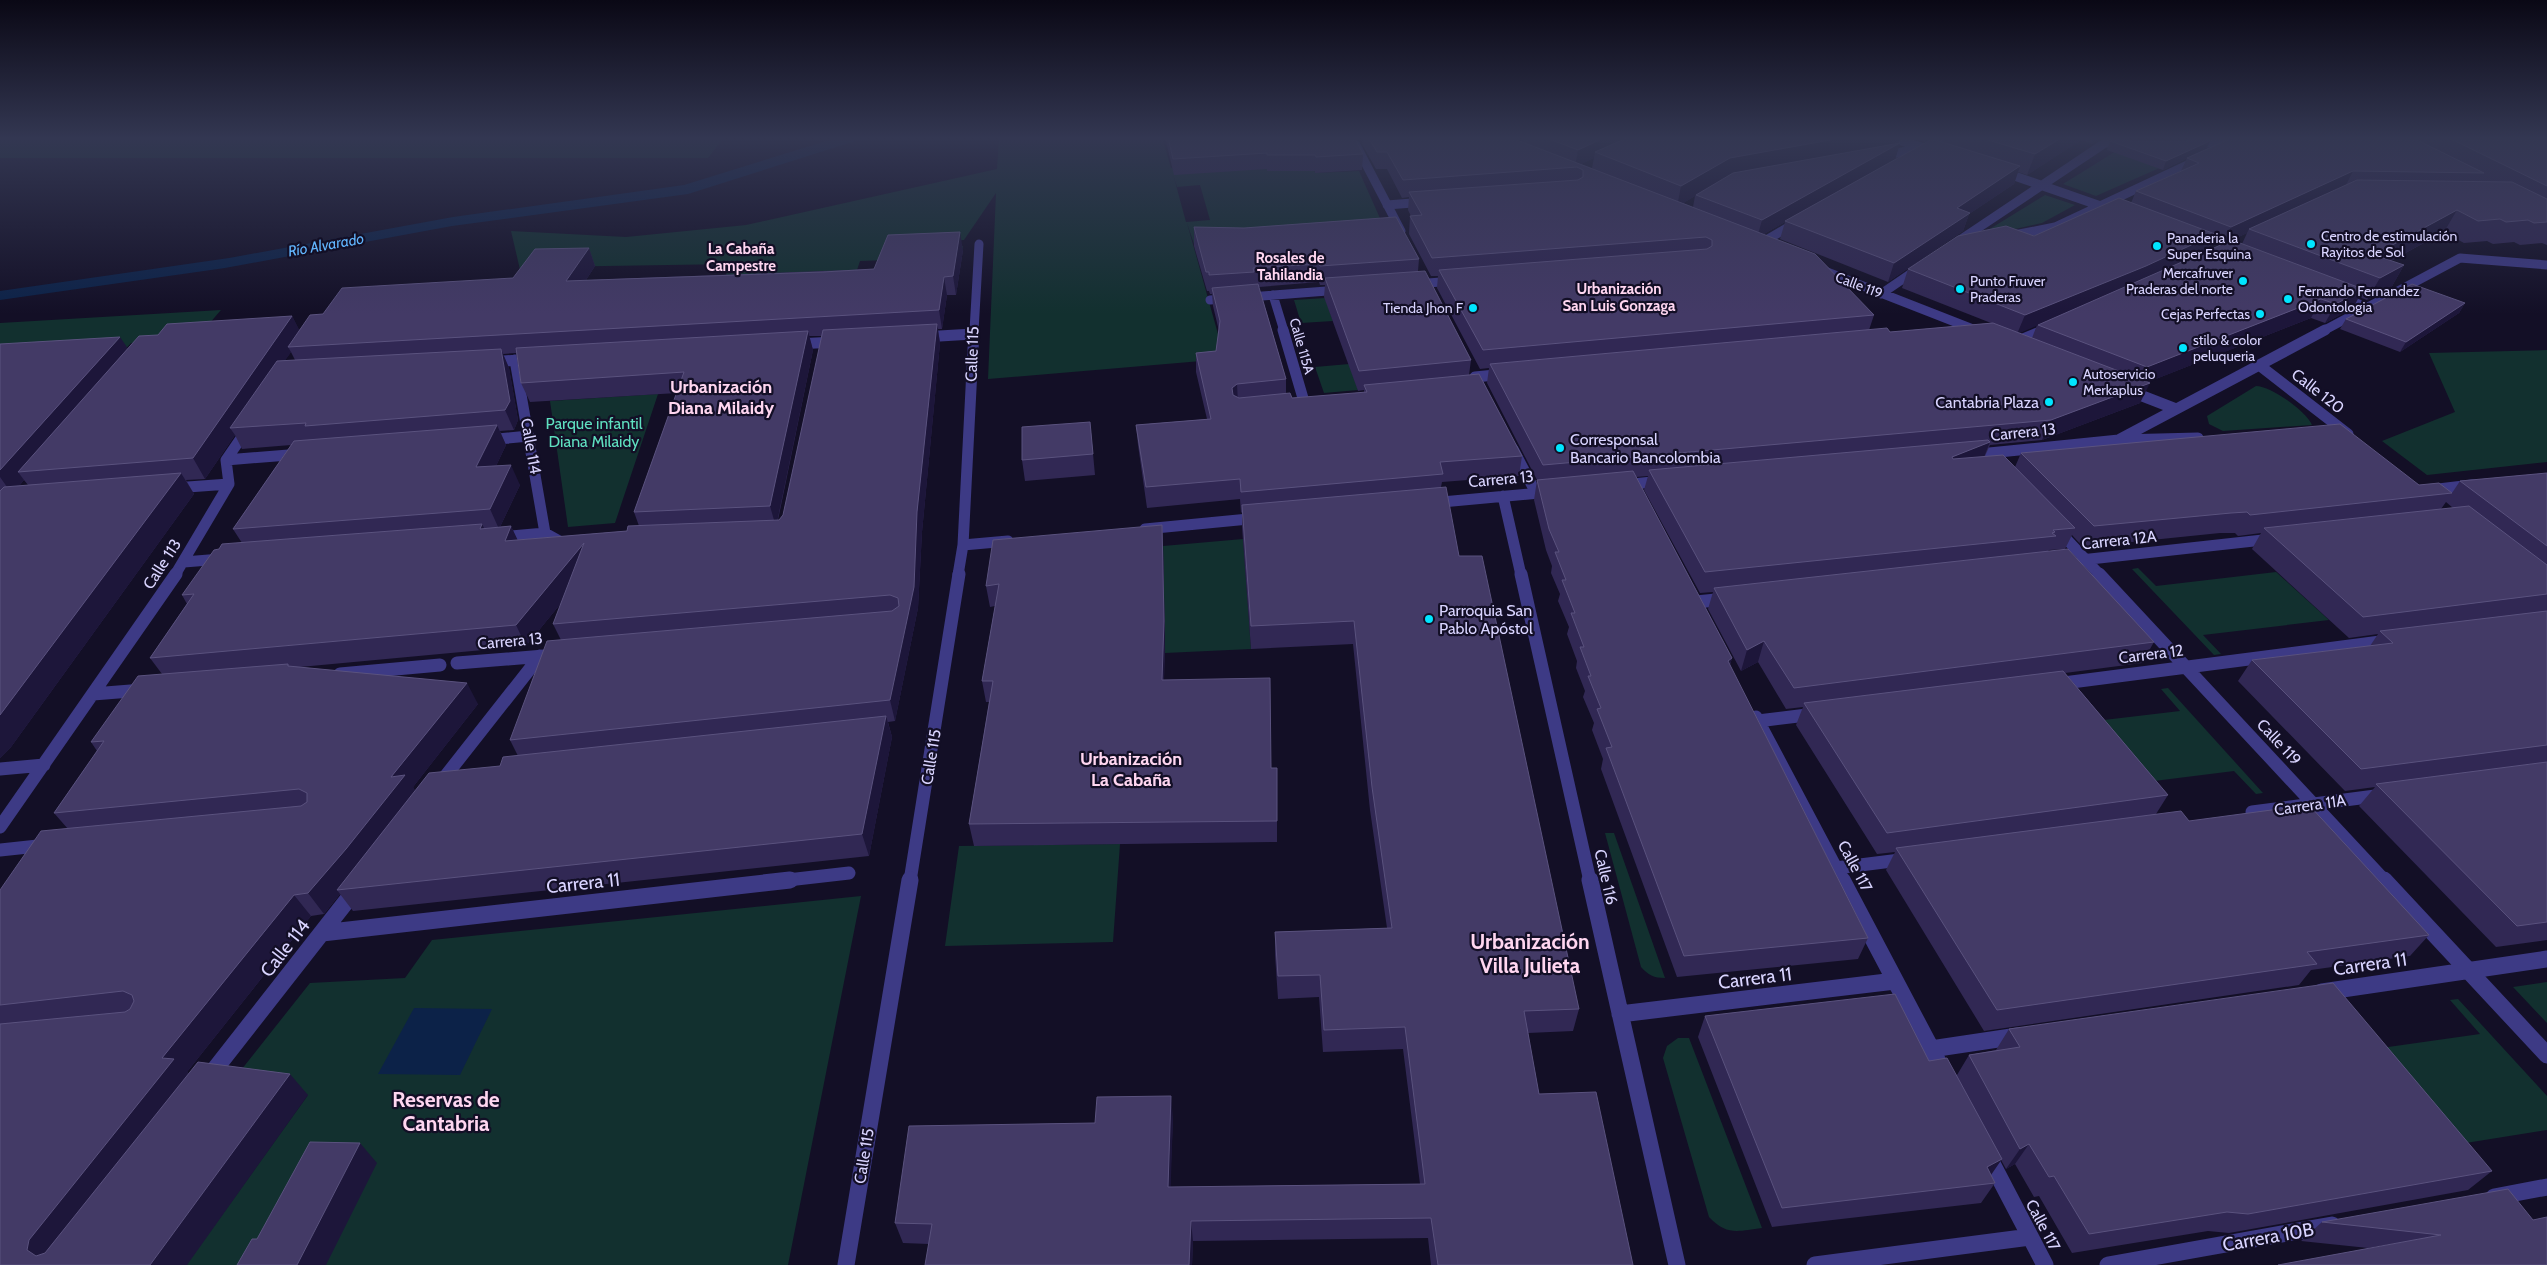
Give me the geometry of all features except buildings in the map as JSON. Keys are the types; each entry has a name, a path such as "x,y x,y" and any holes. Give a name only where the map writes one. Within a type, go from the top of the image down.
{"street":[{"path":"1383,196 1394,227 1407,243"},
{"path":"1968,244 1949,248 2027,196"},
{"path":"2074,196 2126,215"},
{"path":"1998,238 2055,227 2120,196"},
{"path":"1387,205 1437,201"},
{"path":"1746,241 1762,247 1804,218"},
{"name":"Calle 115","path":"846,1265 928,774 963,545 979,244"},
{"path":"2119,440 2460,258 2547,265"},
{"path":"1881,294 1926,263"},
{"name":"Calle 119","path":"1811,266 1983,333"},
{"path":"1408,285 1467,280"},
{"path":"1210,300 1350,289"},
{"path":"2330,294 2367,307"},
{"name":"Calle 115A","path":"1273,295 1305,405"},
{"path":"2010,344 2062,322"},
{"path":"916,337 973,334"},
{"path":"2001,340 2020,348"},
{"path":"783,345 821,347 851,341"},
{"path":"476,362 543,358"},
{"name":"Calle 114","path":"514,360 545,533"},
{"name":"Calle 120","path":"2259,365 2357,442"},
{"path":"1474,380 1514,373"},
{"path":"2121,387 2176,409"},
{"path":"161,489 229,484 226,460 253,421"},
{"path":"2322,430 2341,429"},
{"path":"480,440 529,436"},
{"path":"1506,436 1536,493"},
{"name":"Carrera 13","path":"1955,456 2119,440 2206,438"},
{"path":"226,460 314,453"},
{"path":"1984,454 1998,468"},
{"path":"1614,486 1672,480"},
{"path":"2435,502 2420,491 2488,483"},
{"name":"Calle 113","path":"0,827 184,562 229,484"},
{"path":"1633,484 1642,501"},
{"name":"Carrera 13","path":"1416,504 1565,490"},
{"name":"Calle 116","path":"1503,496 1677,1265"},
{"path":"1137,529 1273,517"},
{"name":"Calle 119","path":"2045,517 2547,1055"},
{"path":"487,538 545,533 563,543 581,542"},
{"name":"Carrera 12A","path":"2066,562 2281,538"},
{"path":"963,545 1021,540"},
{"path":"184,562 233,558"},
{"path":"1687,585 1705,619"},
{"path":"1696,602 1735,598"},
{"name":"Carrera 12","path":"2040,686 2401,640"},
{"name":"Carrera 13","path":"457,663 560,654"},
{"path":"432,794 540,656"},
{"path":"331,674 440,665"},
{"path":"93,694 152,689"},
{"name":"Calle 117","path":"1750,704 1954,1092"},
{"path":"1758,722 1826,713"},
{"path":"0,769 44,765"},
{"path":"444,778 464,776"},
{"name":"Carrera 11A","path":"2236,815 2401,792"},
{"path":"0,850 59,844"},
{"path":"1836,868 1924,857"},
{"name":"Carrera 11","path":"322,933 849,873"},
{"name":"Calle 114","path":"201,1087 365,879"},
{"name":"Carrera 11","path":"2302,994 2547,958"},
{"name":"Carrera 11","path":"1620,1014 1895,981"},
{"path":"1932,1049 2029,1035"},
{"name":"Calle 117","path":"1981,1143 2045,1265"},
{"path":"2479,1199 2547,1187"},
{"name":"Carrera 10B","path":"2108,1265 2352,1222"},
{"path":"1815,1265 2030,1237"}],"green space":[{"path":"876,196 994,196 964,240 950,241 949,247 963,246 960,268 940,268 889,260 860,261 855,276 723,280 732,264 542,267 532,321 511,231 626,237 746,225"},
{"path":"996,196 1179,196 1186,222 1210,220 1203,196 1370,196 1383,225 1196,250 1187,223 1225,359 988,379"},
{"path":"2043,196 2075,205 2042,223 1975,238"},
{"path":"1325,298 1333,321 1301,323 1294,300"},
{"path":"221,310 196,339 131,343 121,354 0,361 0,323"},
{"path":"2547,350 2547,462 2427,475 2382,441 2455,412 2429,353"},
{"path":"1349,364 1358,390 1324,393 1315,367"},
{"path":"2256,386 2270,390 2287,400 2303,413 2312,425 2223,431 2209,424 2207,416"},
{"name":"Parque infantil Diana Milaidy","path":"658,394 615,523 568,527 550,401"},
{"path":"1243,539 1251,649 1165,653 1163,546"},
{"path":"2138,568 2156,586 2276,572 2329,620 2203,635 2221,654 2214,655 2132,569"},
{"path":"2168,688 2263,793 2256,794 2234,771 2138,783 2087,722 2180,711 2161,689"},
{"path":"1605,833 1614,833 1665,978 1652,976 1641,967"},
{"path":"1120,844 1113,942 945,946 959,846"},
{"path":"861,896 788,1265 186,1265 308,1095 230,1084 310,983 405,978 432,940"},
{"path":"2547,982 2547,1023 2513,987"},
{"path":"2458,999 2547,1096 2547,1130 2447,1146 2367,1050 2480,1034 2450,1000"},
{"path":"1678,1038 1689,1038 1762,1228 1739,1231 1727,1230 1709,1217 1663,1058 1667,1046"}],"water":[{"name":"Río Alvarado","path":"604,196 673,196 452,226 225,268 0,300 0,291 229,258 453,217"},
{"path":"414,1008 492,1009 460,1075 378,1074"}],"place":[{"name":"Centro de estimulación Rayitos de Sol","path":"2311,244"},
{"name":"Panaderia la Super Esquina","path":"2157,246"},
{"name":"Mercafruver Praderas del norte","path":"2243,281"},
{"name":"Punto Fruver Praderas","path":"1960,289"},
{"name":"Fernando Fernandez Odontologia","path":"2288,299"},
{"name":"Tienda Jhon F","path":"1473,308"},
{"name":"Cejas Perfectas","path":"2260,314"},
{"name":"stilo & color peluqueria","path":"2183,348"},
{"name":"Autoservicio Merkaplus","path":"2073,382"},
{"name":"Cantabria Plaza","path":"2049,402"},
{"name":"Corresponsal Bancario Bancolombia","path":"1560,448"},
{"name":"Parroquia San Pablo Apóstol","path":"1429,619"}],"district":[{"name":"La Cabaña Campestre","path":"741,258"},
{"name":"Rosales de Tahilandia","path":"1290,266"},
{"name":"Urbanización San Luis Gonzaga","path":"1619,298"},
{"name":"Urbanización Diana Milaidy","path":"721,397"},
{"name":"Urbanización La Cabaña","path":"1131,770"},
{"name":"Urbanización Villa Julieta","path":"1530,953"},
{"name":"Reservas de Cantabria","path":"446,1111"}]}
